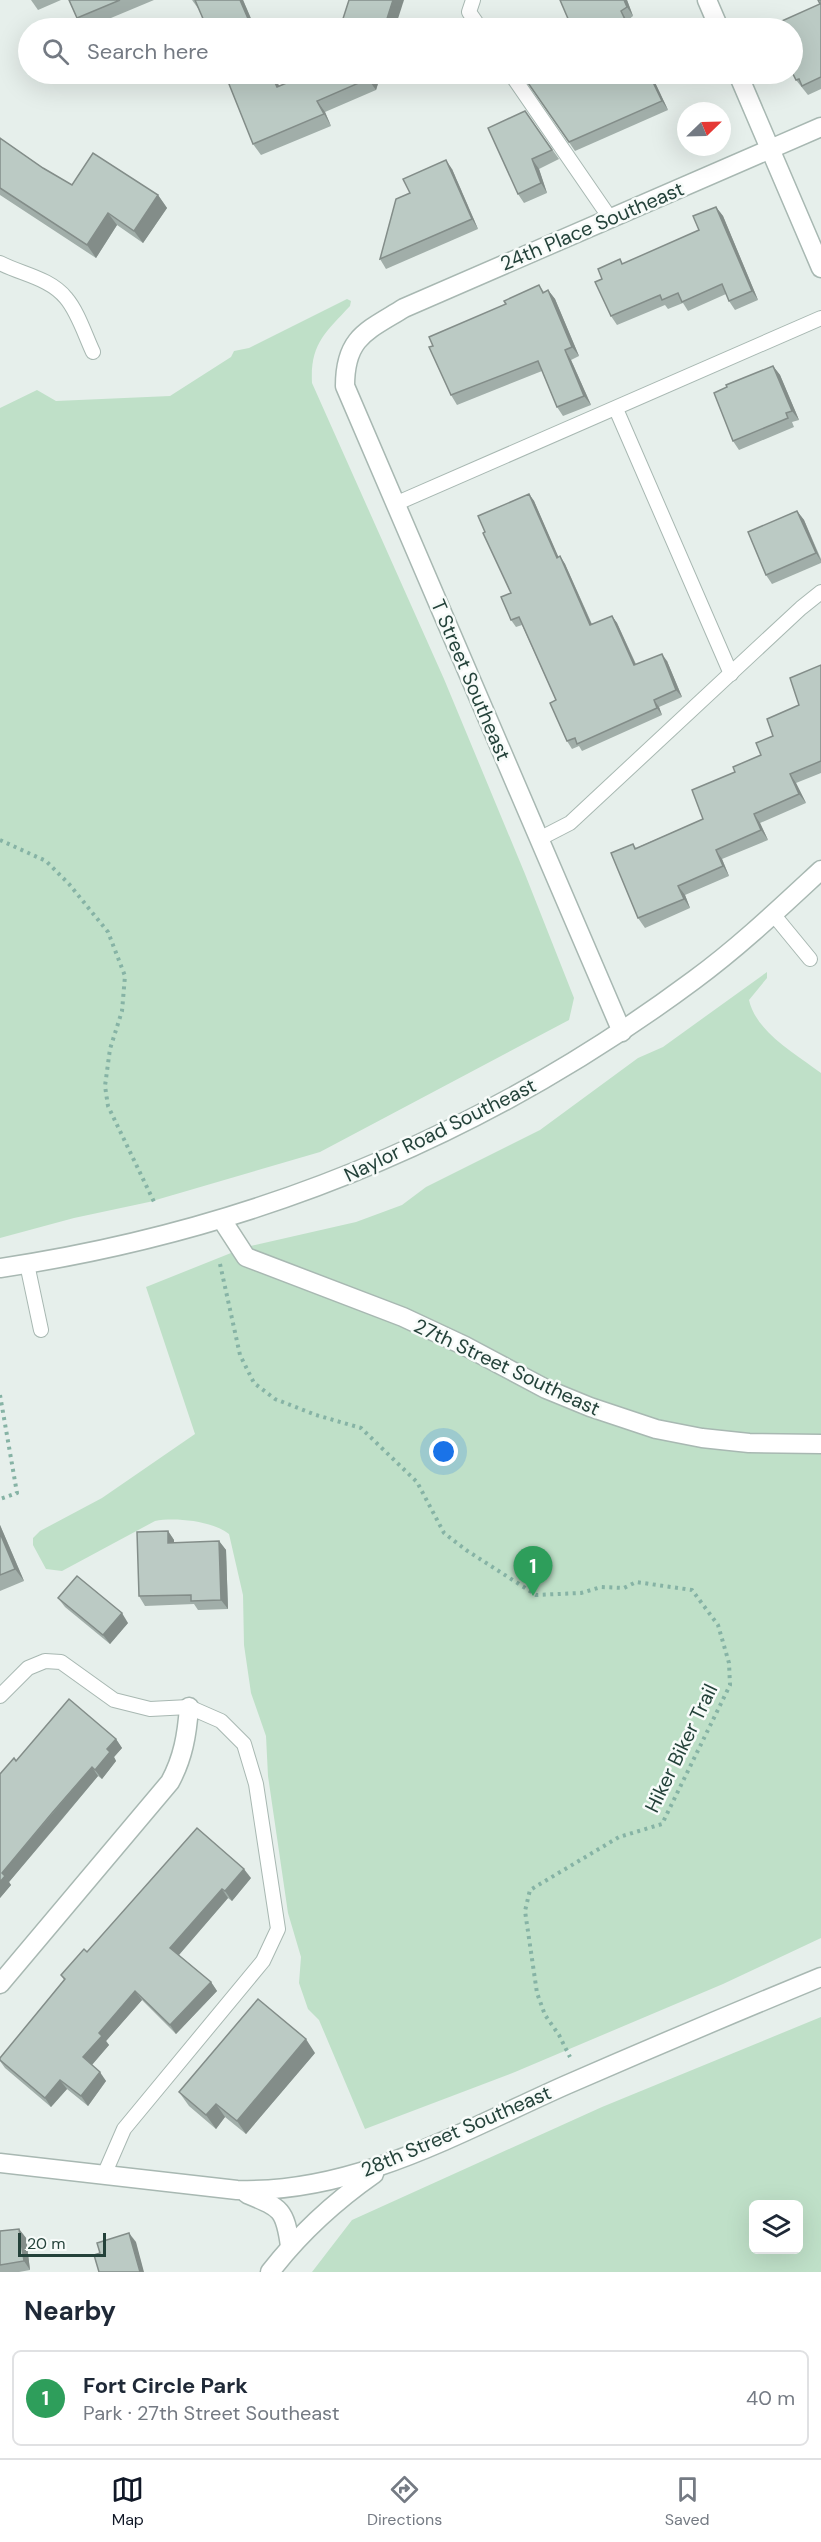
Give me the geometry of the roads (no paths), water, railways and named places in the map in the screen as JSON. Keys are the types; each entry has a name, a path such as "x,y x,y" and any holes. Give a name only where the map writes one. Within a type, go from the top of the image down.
{"street":[{"path":"707,0 715,18"},
{"path":"742,84 821,267"},
{"name":"24th Place Southeast","path":"367,331 404,308 821,127"},
{"name":"T Street Southeast","path":"367,331 354,343 347,358 345,386 622,1032"},
{"name":"Naylor Road Southeast","path":"0,1268 100,1251 222,1220 319,1187 429,1141 512,1098 622,1032 696,979 821,870"},
{"name":"27th Street Southeast","path":"222,1220 246,1257 403,1317 465,1346 546,1389 590,1407 657,1429 702,1438 779,1445 821,1443"},
{"path":"0,1984 170,1782 182,1756 189,1707"},
{"name":"28th Street Southeast","path":"0,2163 237,2190 272,2191 325,2182 385,2166 619,2062 821,1977"},
{"path":"270,2272 290,2246 339,2199 385,2166"},
{"path":"237,2190 275,2206 286,2221 290,2246"}],"lane":[{"path":"473,0 469,12 473,18"},
{"path":"518,84 610,218"},
{"path":"0,263 39,279 67,298 93,352"},
{"path":"395,504 821,318"},
{"path":"616,409 730,674"},
{"path":"539,839 570,823 821,592"},
{"path":"773,914 810,959"},
{"path":"27,1263 41,1330"},
{"path":"0,1696 27,1668 45,1661 61,1662 114,1700 150,1709 189,1707 221,1721 244,1744 256,1784 278,1929 263,1961 124,2129 104,2175"}],"place":[{"name":"Fort Circle Park","path":"533,1596"}]}
